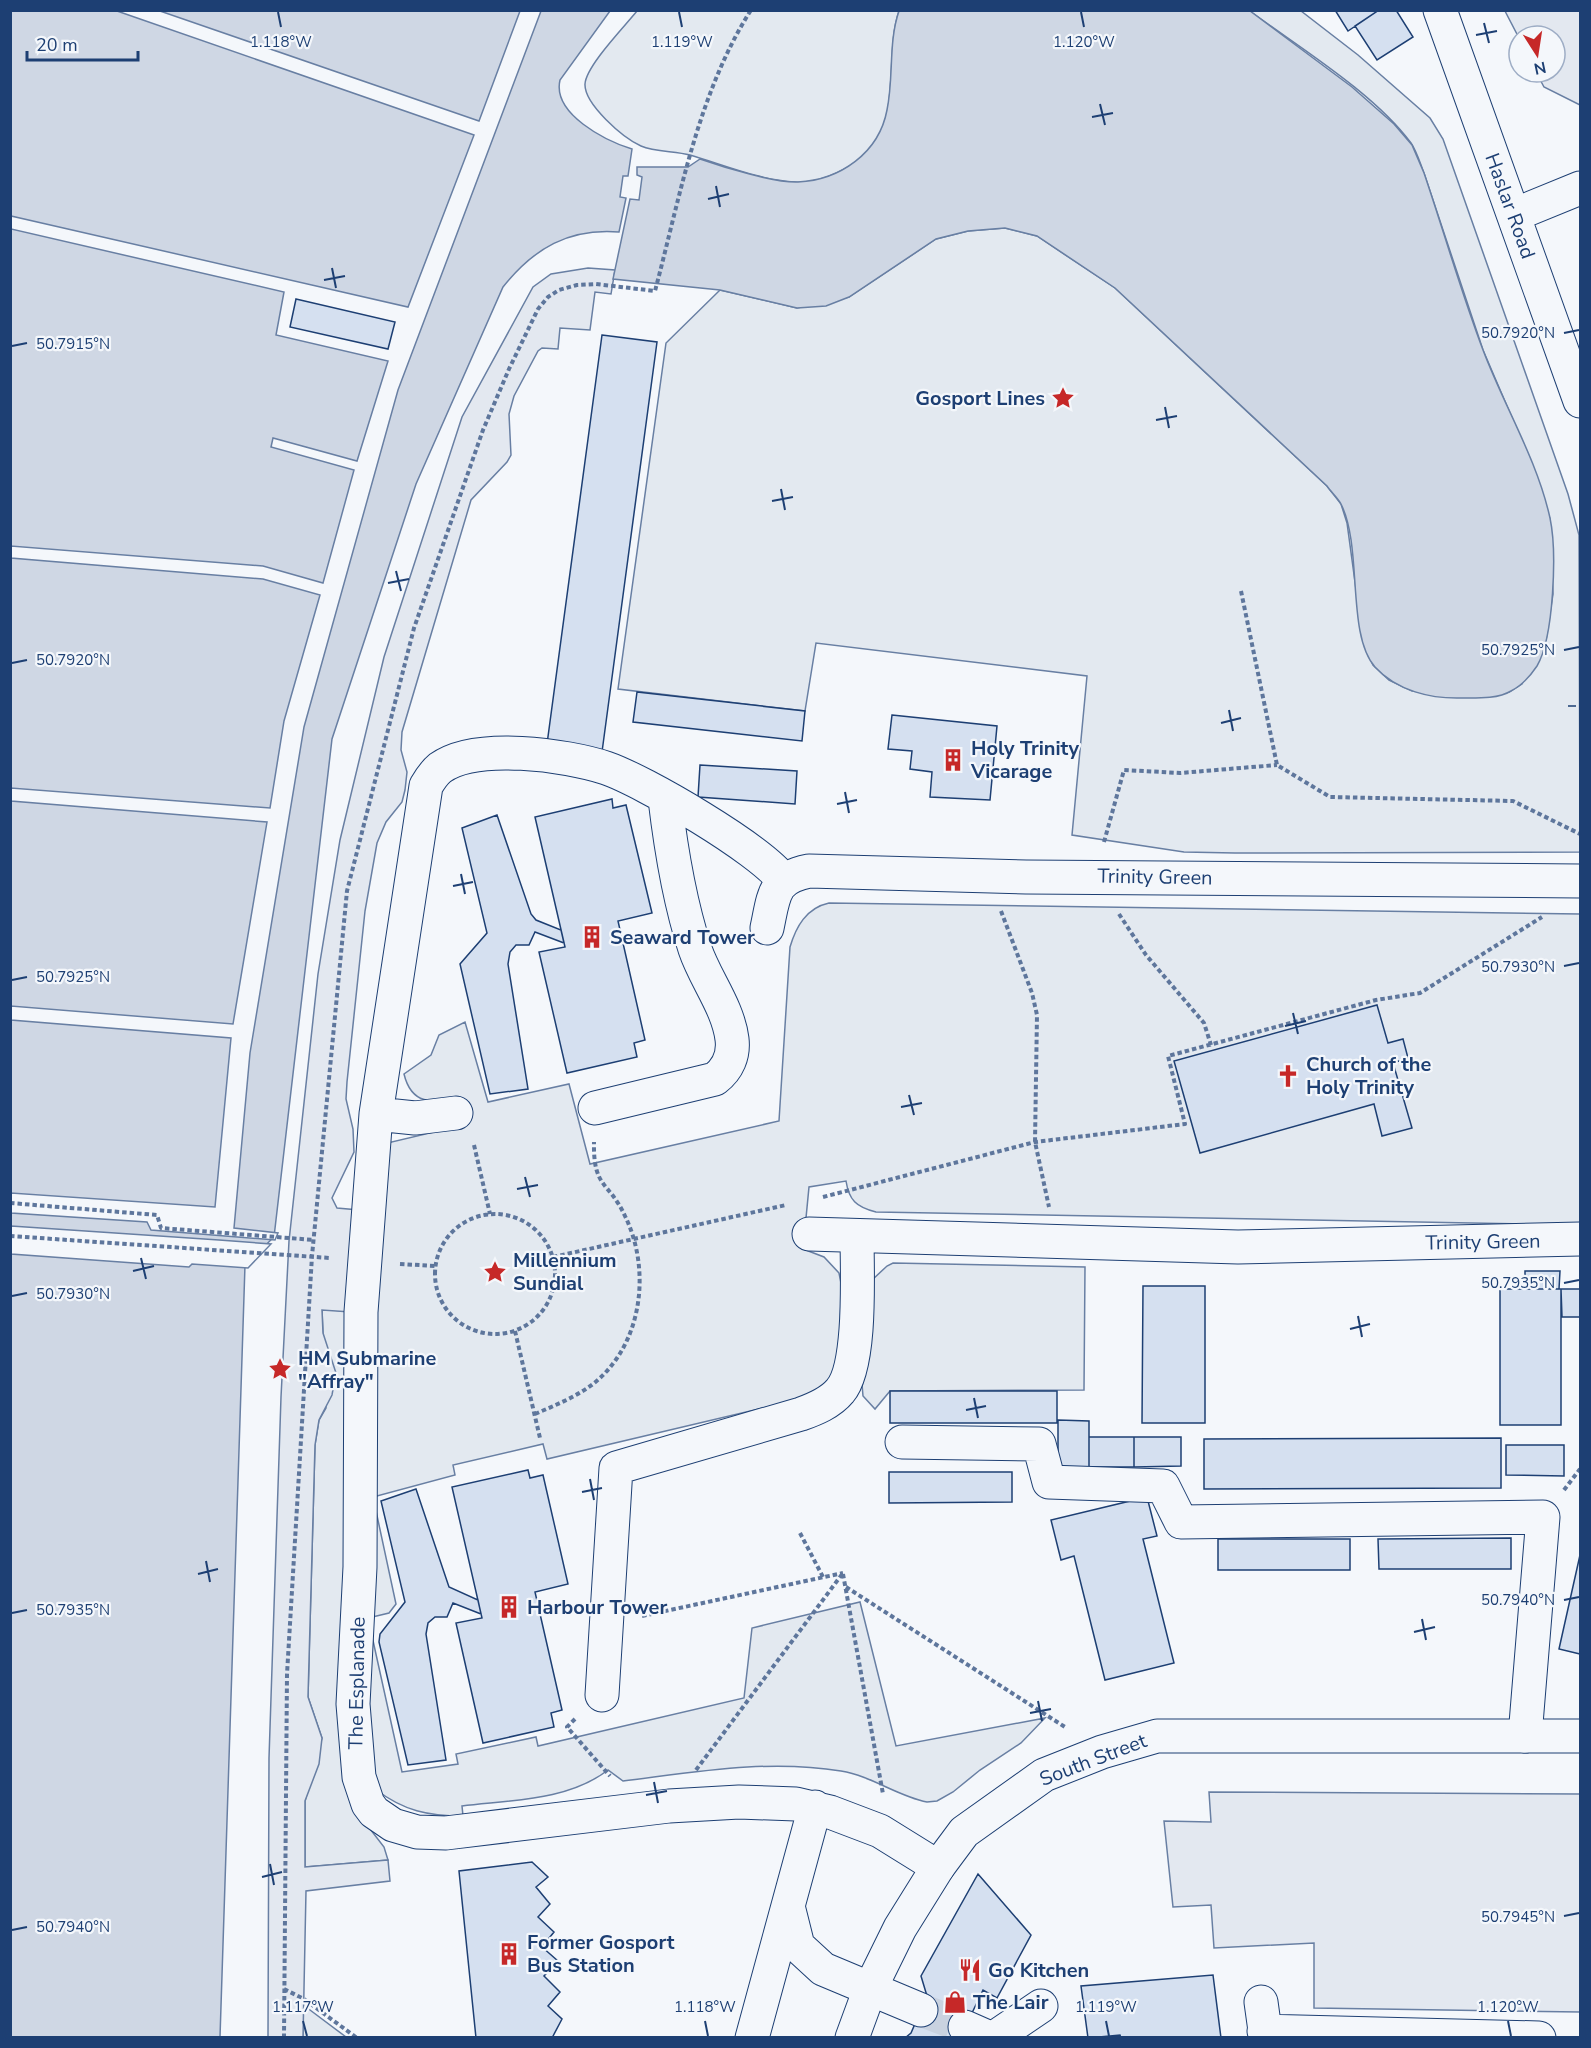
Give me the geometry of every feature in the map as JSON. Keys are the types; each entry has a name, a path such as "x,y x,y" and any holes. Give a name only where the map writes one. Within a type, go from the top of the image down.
{"street":[{"name":"Haslar Road","path":"1440,10 1581,401"},
{"path":"1514,215 1581,188"},
{"name":"The Esplanade","path":"783,880 766,861 738,842 608,769 561,757 503,754 468,758 441,768 426,786 375,1129 361,1312 360,1567 353,1704 357,1768 365,1794 374,1812 382,1819 405,1829 432,1833 525,1825 669,1806 774,1803 815,1807 880,1831 938,1867"},
{"path":"595,1108 715,1079 724,1072 731,1057 733,1041 729,1025 705,976 686,919 672,852 665,799"},
{"name":"Trinity Green","path":"783,880 793,874 809,870 988,876 1581,881"},
{"path":"767,928 773,900 783,880"},
{"path":"375,1129 415,1118 456,1113"},
{"name":"Trinity Green","path":"809,1234 1238,1247 1581,1239"},
{"path":"602,1695 616,1468 801,1414 829,1401 840,1392 850,1374 855,1344 858,1236"},
{"path":"902,1442 1039,1444 1048,1482 1163,1486 1181,1522 1543,1517 1525,1736"},
{"name":"South Street","path":"852,2037 870,1989 900,1928 938,1867 964,1832 1044,1775 1102,1752 1168,1735 1581,1736"},
{"path":"752,2037 815,1807"},
{"path":"788,1906 798,1946 823,1969 921,2010"},
{"path":"983,2034 1041,2006"},
{"path":"1264,2024 1539,2037"}],"path":[{"path":"655,291 696,138 724,60 751,10"},
{"path":"1241,591 1277,765"},
{"path":"1210,1045 1204,1023 1146,955 1095,876 1124,770 1180,773 1277,765 1330,797 1513,801 1581,834"},
{"path":"988,876 1032,993 1037,1015 1035,1142 1057,1240"},
{"path":"816,1199 1035,1142 1185,1124 1168,1056 1376,1000 1420,993 1544,916"},
{"path":"535,1414 582,1392 607,1372 629,1336 640,1302 633,1240 625,1215 599,1182 594,1163 595,1108"},
{"path":"474,1145 490,1214"},
{"path":"10,1203 157,1215 161,1228 314,1240"},
{"path":"553,1257 793,1204"},
{"path":"490,1214 509,1216 527,1223 545,1240 553,1257 555,1276 548,1303 531,1323 515,1331 498,1335 472,1330 450,1315 437,1292 435,1266 444,1241 461,1224 478,1216 490,1214"},
{"path":"10,1236 312,1256"},
{"path":"515,1331 540,1438"},
{"path":"800,1533 823,1577"},
{"path":"606,1620 614,1622 843,1573"},
{"path":"843,1573 892,1839"},
{"path":"669,1806 843,1573"},
{"path":"846,1587 1102,1752"},
{"path":"602,1695 567,1727 638,1809"},
{"path":"284,1989 304,1999 357,2037"}],"shaded area":[{"path":"11,11 610,11 560,80 560,92 564,104 583,124 609,140 632,149 628,176 623,176 620,197 626,198 619,232 584,233 554,243 527,261 503,287 416,484 332,739 274,1237 245,1265 220,2037 11,2038"},
{"path":"637,11 899,11 893,44 889,100 881,133 872,147 857,161 837,173 805,182 782,181 742,172 690,155 652,149 633,142 615,128 598,110 586,92 585,84 587,76 599,57"},
{"path":"899,11 1250,11 1352,87 1394,124 1412,145 1424,173 1475,328 1491,371 1537,475 1550,518 1553,572 1550,615 1543,653 1529,677 1511,691 1494,697 1450,698 1427,695 1404,688 1375,667 1366,652 1361,634 1357,613 1352,543 1348,522 1338,500 1327,486 1115,288 1037,236 1005,228 968,231 936,239 849,297 826,306 797,308 720,290 613,279 630,199 639,200 642,177 637,175 637,167 688,167 700,159 763,177 798,182 814,180 843,170 866,151 876,139 887,110 893,35"},
{"path":"1250,11 1301,11 1358,55 1430,118 1443,139 1568,494 1579,535 1580,852 1184,852 1072,835 1087,676 816,643 805,711 618,689 666,343 720,290 797,308 849,297 936,239 968,231 1005,228 1037,236 1115,288 1327,486 1341,504 1347,523 1363,641 1373,665 1389,680 1412,691 1486,697 1509,692 1522,684 1546,640 1553,594 1550,519 1528,455 1483,350 1418,158 1411,143 1396,124 1377,106 1335,72"},
{"path":"1505,11 1580,11 1580,105 1544,87 1542,84 1567,84 1567,24 1512,24"},
{"path":"588,268 615,270 611,294 595,292 590,330 560,328 558,349 542,348 538,351 514,396 509,414 511,455 471,500 402,732 401,750 407,772 402,802 386,822 377,843 365,911 347,1082 346,1099 353,1129 354,1152 332,1198 337,1208 370,1211 365,1313 322,1310 323,1333 336,1373 332,1395 319,1420 315,1445 308,1697 322,1738 319,1764 305,1801 305,1867 388,1860 390,1881 306,1891 303,2037 268,2038 269,1758 281,1397 289,1241 318,974 340,840 384,657 462,417 533,287 551,274"},
{"path":"829,903 1580,914 1580,1225 876,1212 863,1208 855,1202 849,1193 846,1181 809,1187 803,1249 824,1257 839,1273 841,1283 840,1371 810,1397 547,1459 543,1444 453,1465 455,1475 373,1497 396,1604 389,1613 368,1618 402,1772 458,1764 456,1754 536,1737 538,1746 744,1698 752,1628 860,1602 896,1746 1045,1718 1021,1743 937,1801 927,1802 916,1799 863,1777 841,1771 786,1766 732,1768 623,1781 608,1770 575,1788 557,1793 462,1806 463,1816 417,1811 375,1789 364,1821 384,1847 388,1860 305,1867 305,1801 322,1738 308,1697 315,1445 319,1420 326,1408 322,1309 364,1313 383,1144 468,1124 461,1098 442,1101 425,1100 412,1092 404,1074 431,1055 439,1035 465,1022 488,1102 569,1084 590,1164 779,1121 790,947 803,919 814,909"},
{"path":"893,1263 1085,1267 1084,1390 890,1391 875,1409 863,1396 862,1384 872,1280"},
{"path":"1209,1792 1580,1794 1580,2012 1314,2008 1314,1943 1214,1948 1211,1905 1173,1907 1164,1821 1211,1822"},
{"path":"306,2007 346,2037 303,2037 303,2010"}],"pier":[{"path":"117,11 160,11 479,121 520,11 541,11 398,390 304,727 250,1053 234,1228 278,1233 275,1240 151,1230 147,1222 11,1213 11,1193 215,1207 231,1038 11,1020 11,1006 233,1024 267,822 11,801 11,788 270,808 284,721 320,595 263,579 11,558 11,546 263,566 323,583 354,470 271,447 273,438 357,461 388,361 276,335 284,292 11,229 11,216 408,307 474,135"},
{"path":"11,1226 271,1244 248,1268 192,1264 189,1267 11,1254"}],"building":[{"path":"1335,10 1379,10 1348,31"},
{"path":"1379,10 1396,10 1413,37 1377,60 1355,26"},
{"path":"296,299 395,322 388,349 290,327"},
{"path":"602,335 657,342 602,752 547,744"},
{"path":"637,692 805,711 802,741 633,722"},
{"name":"Holy Trinity Vicarage","path":"892,715 997,726 990,800 930,797 932,772 910,769 912,751 888,749"},
{"path":"700,765 797,771 795,804 698,797"},
{"name":"Seaward Tower","path":"612,799 613,808 626,805 652,913 618,921 645,1040 634,1043 637,1057 567,1073 539,952 565,947 535,817"},
{"path":"497,815 531,914 536,920 561,930 564,943 535,932 529,945 516,945 510,952 508,964 528,1089 490,1094 460,964 487,933 462,828"},
{"name":"Church of the Holy Trinity","path":"1377,1005 1388,1043 1403,1039 1408,1058 1393,1063 1412,1128 1382,1136 1374,1104 1200,1153 1174,1061"},
{"path":"1525,1271 1560,1271 1559,1289 1525,1289"},
{"path":"1143,1286 1205,1286 1205,1423 1142,1423"},
{"path":"1500,1289 1561,1289 1561,1425 1500,1425"},
{"path":"1561,1289 1580,1289 1580,1317 1562,1317"},
{"path":"890,1391 1057,1391 1057,1423 890,1423"},
{"path":"1058,1420 1089,1421 1089,1467 1058,1467"},
{"path":"1089,1437 1134,1437 1134,1467 1089,1467"},
{"path":"1134,1437 1181,1437 1181,1466 1134,1467"},
{"path":"1501,1438 1501,1488 1204,1489 1204,1439"},
{"path":"1506,1445 1564,1445 1564,1476 1506,1475"},
{"name":"Harbour Tower","path":"528,1470 530,1478 543,1475 568,1584 535,1592 562,1710 551,1713 554,1727 483,1743 456,1623 482,1618 452,1487"},
{"path":"889,1472 1012,1472 1012,1502 889,1503"},
{"path":"416,1489 449,1587 478,1600 481,1614 453,1603 447,1617 435,1617 428,1623 426,1634 446,1760 408,1765 379,1642 380,1634 405,1602 381,1501"},
{"path":"1147,1497 1157,1536 1143,1539 1174,1663 1105,1680 1074,1556 1061,1560 1051,1520"},
{"path":"1511,1538 1511,1569 1379,1569 1378,1539"},
{"path":"1218,1539 1350,1539 1350,1570 1218,1570"},
{"path":"1580,1555 1580,1654 1559,1649"},
{"name":"Former Gosport Bus Station","path":"532,1862 548,1877 536,1887 550,1904 538,1917 554,1932 542,1947 558,1961 544,1976 560,1992 548,2006 562,2019 552,2038 476,2038 459,1871"},
{"path":"978,1874 1031,1935 997,1998 983,1990 960,2038 905,2038 911,2033 927,1996 921,1976"},
{"path":"1213,1975 1221,2038 1121,2038 1120,2035 1088,2038 1081,1986"}],"tunnel":[{"path":"921,2010 965,2027"}],"fence":[{"path":"1568,706 1580,706"}],"place":[{"name":"Gosport Lines","path":"1063,398"},
{"name":"Holy Trinity Vicarage","path":"953,760"},
{"name":"Seaward Tower","path":"592,937"},
{"name":"Church of the Holy Trinity","path":"1288,1076"},
{"name":"Millennium Sundial","path":"495,1272"},
{"name":"HM Submarine \"Affray\"","path":"280,1369"},
{"name":"Harbour Tower","path":"509,1607"},
{"name":"Former Gosport Bus Station","path":"509,1954"},
{"name":"Go Kitchen","path":"970,1970"},
{"name":"The Lair","path":"955,2002"}]}
